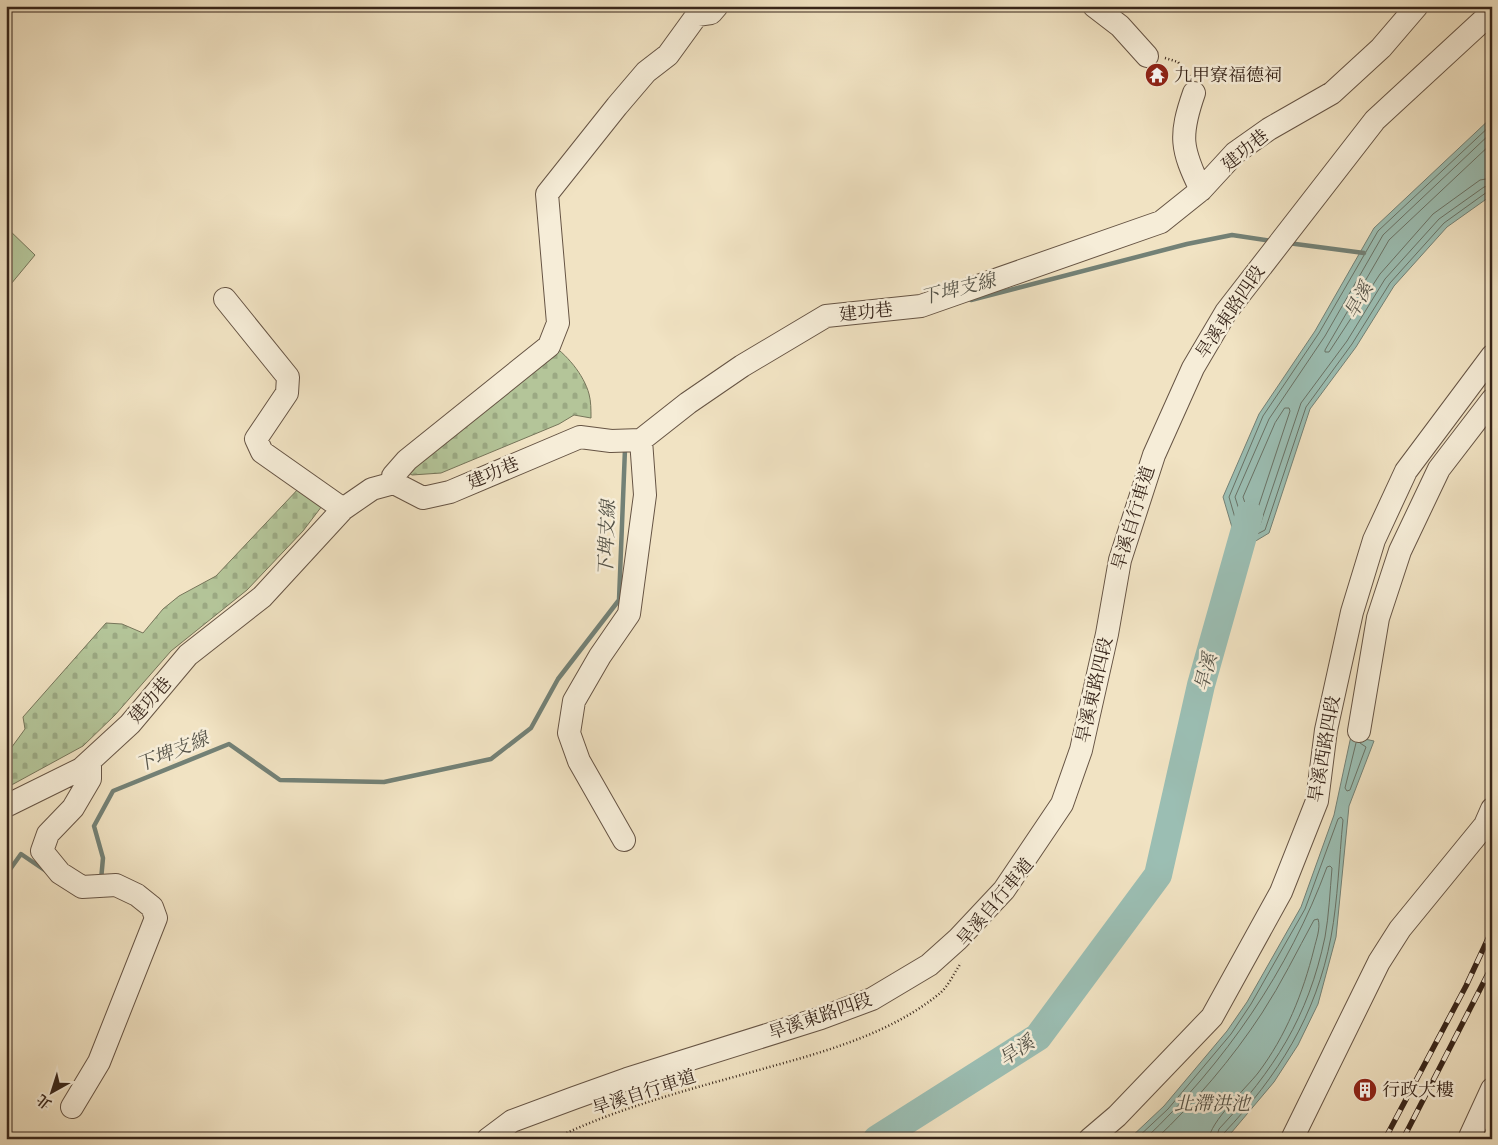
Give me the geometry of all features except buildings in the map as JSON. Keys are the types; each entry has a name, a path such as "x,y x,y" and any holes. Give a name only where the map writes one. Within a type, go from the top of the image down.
{"street":[{"path":"1094,6 1120,26 1147,56"},
{"name":"建功巷","path":"6,806 81,769 130,724 188,655 262,597 342,509 372,490 394,483 423,498 450,492 580,436 611,441 641,440 688,402 742,366 826,316 922,306 1161,222 1201,190 1235,153 1269,129 1332,93 1381,48 1417,6"},
{"path":"394,483 393,476 407,460 550,346 558,324 547,194 646,72 668,55 697,15 711,8"},
{"name":"旱溪東路四段","path":"488,1139 512,1121 582,1095 821,1018 872,999 929,965 958,939 1004,890 1062,804 1081,750 1107,634 1120,560 1154,455 1193,368 1226,312 1375,120 1492,12"},
{"path":"1194,93 1183,128 1183,141 1190,168 1201,190"},
{"path":"225,299 288,377 286,393 256,439 262,452 342,509"},
{"name":"旱溪西路四段","path":"1090,1139 1117,1116 1212,1017 1281,892 1317,801 1326,730 1348,630 1374,540 1406,470 1489,347"},
{"path":"1359,731 1378,618 1400,551 1439,469 1492,400"},
{"path":"624,840 579,761 569,733 574,701 600,656 629,614 645,495 641,440"},
{"path":"72,1108 99,1062 156,918 152,907 137,895 116,885 82,887 60,873 42,851 48,834 73,808 90,780 90,760"},
{"path":"1292,1139 1379,962 1400,929 1485,825 1492,810"},
{"path":"1469,1139 1492,1089"}],"path":[{"path":"1147,56 1152,54 1178,62 1194,82 1194,93"},
{"path":"1489,347 1492,331"},
{"name":"旱溪自行車道","path":"554,1139 584,1124 650,1101 845,1044 895,1023 941,993 961,962"}],"green space":[{"path":"6,227 35,255 6,290"},
{"path":"549,343 568,359 583,379 590,397 591,418 574,415 559,424 441,473 412,475 407,472"},
{"path":"300,487 322,506 303,531 247,590 171,651 115,715 83,746 6,788 6,755 25,729 23,717 106,623 122,624 143,633 163,609 179,596 216,576"}],"water":[{"path":"1492,117 1492,195 1447,227 1394,286 1356,347 1310,409 1269,533 1239,551 1223,497 1259,414 1315,331 1374,228"},
{"name":"北滯洪池","path":"1351,736 1374,741 1349,806 1336,937 1318,1004 1298,1045 1274,1082 1226,1139 1129,1139 1164,1106 1227,1031 1247,1002 1301,907 1334,815"}],"waterway":[{"name":"下埤支線","path":"971,300 1187,244 1232,235 1272,241"},
{"name":"下埤支線","path":"1288,243 1364,253"},
{"name":"下埤支線","path":"101,880 103,858 94,826 113,791 229,744 280,780 384,782 491,759 531,728 558,679 619,600 625,449"},
{"name":"旱溪","path":"877,1139 1038,1037 1158,875 1201,685 1249,515"},
{"name":"下埤支線","path":"6,875 21,854 46,871"}],"railway":[{"path":"1385,1139 1466,986 1492,930"},
{"path":"1403,1139 1492,966"}],"place":[{"name":"九甲寮福德祠","path":"1157,75"},
{"name":"行政大樓","path":"1365,1090"}]}
